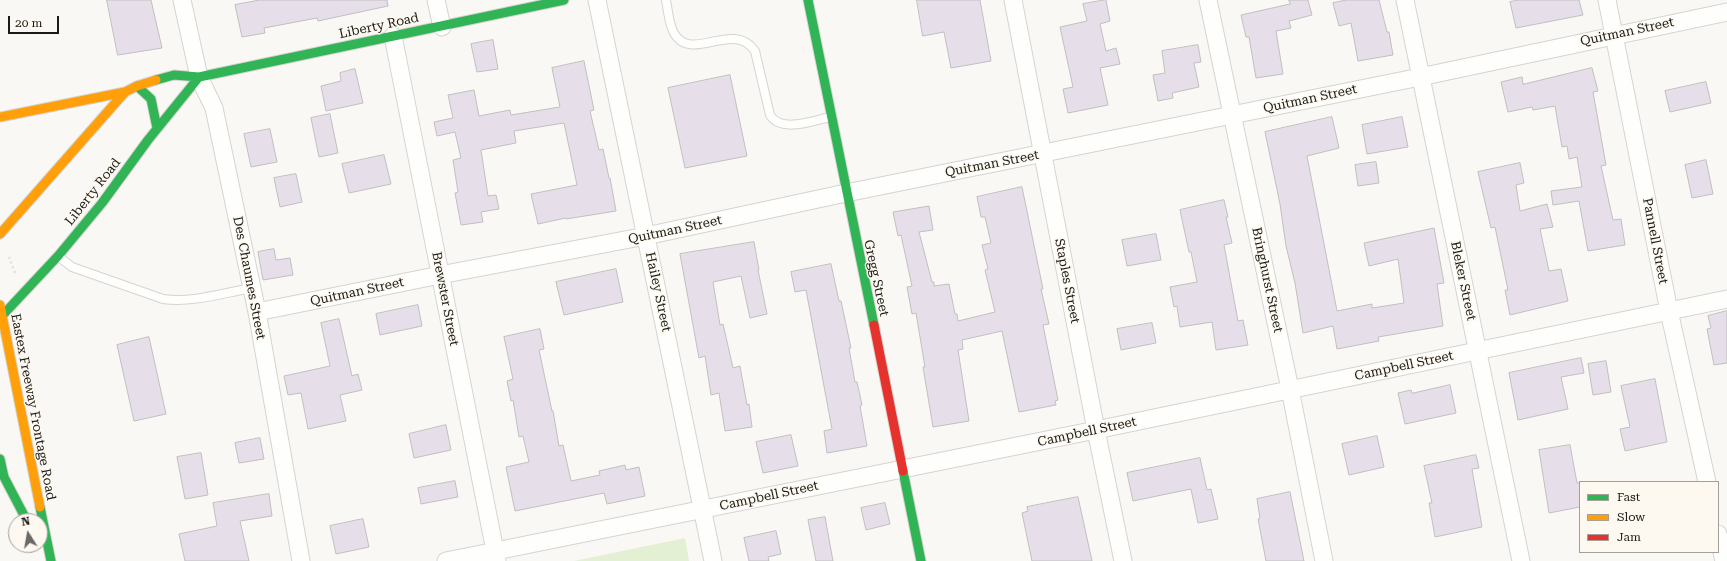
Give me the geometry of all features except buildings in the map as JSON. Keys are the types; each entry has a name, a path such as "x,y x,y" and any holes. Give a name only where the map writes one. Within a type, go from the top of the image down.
{"main road":[{"name":"Liberty Road","path":"0,234 125,92 137,86 174,75 199,77 442,27 564,0"},
{"name":"Gregg Street","path":"808,0 921,561"},
{"name":"Liberty Road","path":"1,318 58,256 102,203 157,128 199,77"},
{"path":"137,86 152,99 157,128"},
{"path":"0,117 125,92"},
{"name":"Eastex Freeway Frontage Road","path":"0,305 1,318 50,561"},
{"path":"0,459 4,477 23,513"}],"street":[{"name":"Des Chaumes Street","path":"182,0 199,77 214,108 257,312 301,561"},
{"path":"436,0 442,27"},
{"name":"Hailey Street","path":"597,0 713,561"},
{"name":"Staples Street","path":"1012,0 1123,561"},
{"name":"Bringhurst Street","path":"1208,0 1290,389 1324,561"},
{"name":"Bleker Street","path":"1404,0 1521,561"},
{"name":"Pannell Street","path":"1608,0 1669,311 1706,481"},
{"name":"Quitman Street","path":"257,312 440,275 646,236 846,193 1420,77 1727,12"},
{"name":"Brewster Street","path":"393,36 496,556"},
{"name":"Campbell Street","path":"446,561 496,556 703,510 1727,299"},
{"path":"1719,538 1724,561"}],"lane":[{"path":"666,0 673,32 678,39 687,44 696,45 733,38 742,39 750,44 755,51 770,115 773,121 781,125 788,125 831,117"},
{"path":"58,256 72,266 163,299 189,300 252,288"}],"path":[{"path":"9,257 16,275"}],"green space":[{"path":"685,538 689,561 574,561"}],"traffic: fast":[{"path":"156,80 174,75 199,77 564,0"},
{"path":"808,0 874,325"},
{"path":"0,318 58,256 102,203 148,140 199,77"},
{"path":"137,86 151,99 157,128"},
{"path":"0,459 4,477 23,513"},
{"path":"903,471 921,561"},
{"path":"40,507 51,561"}],"traffic: slow":[{"path":"0,234 125,92 137,86 156,80"},
{"path":"0,117 125,92"},
{"path":"0,305 40,507"}],"traffic: jam":[{"path":"874,325 903,471"}]}
